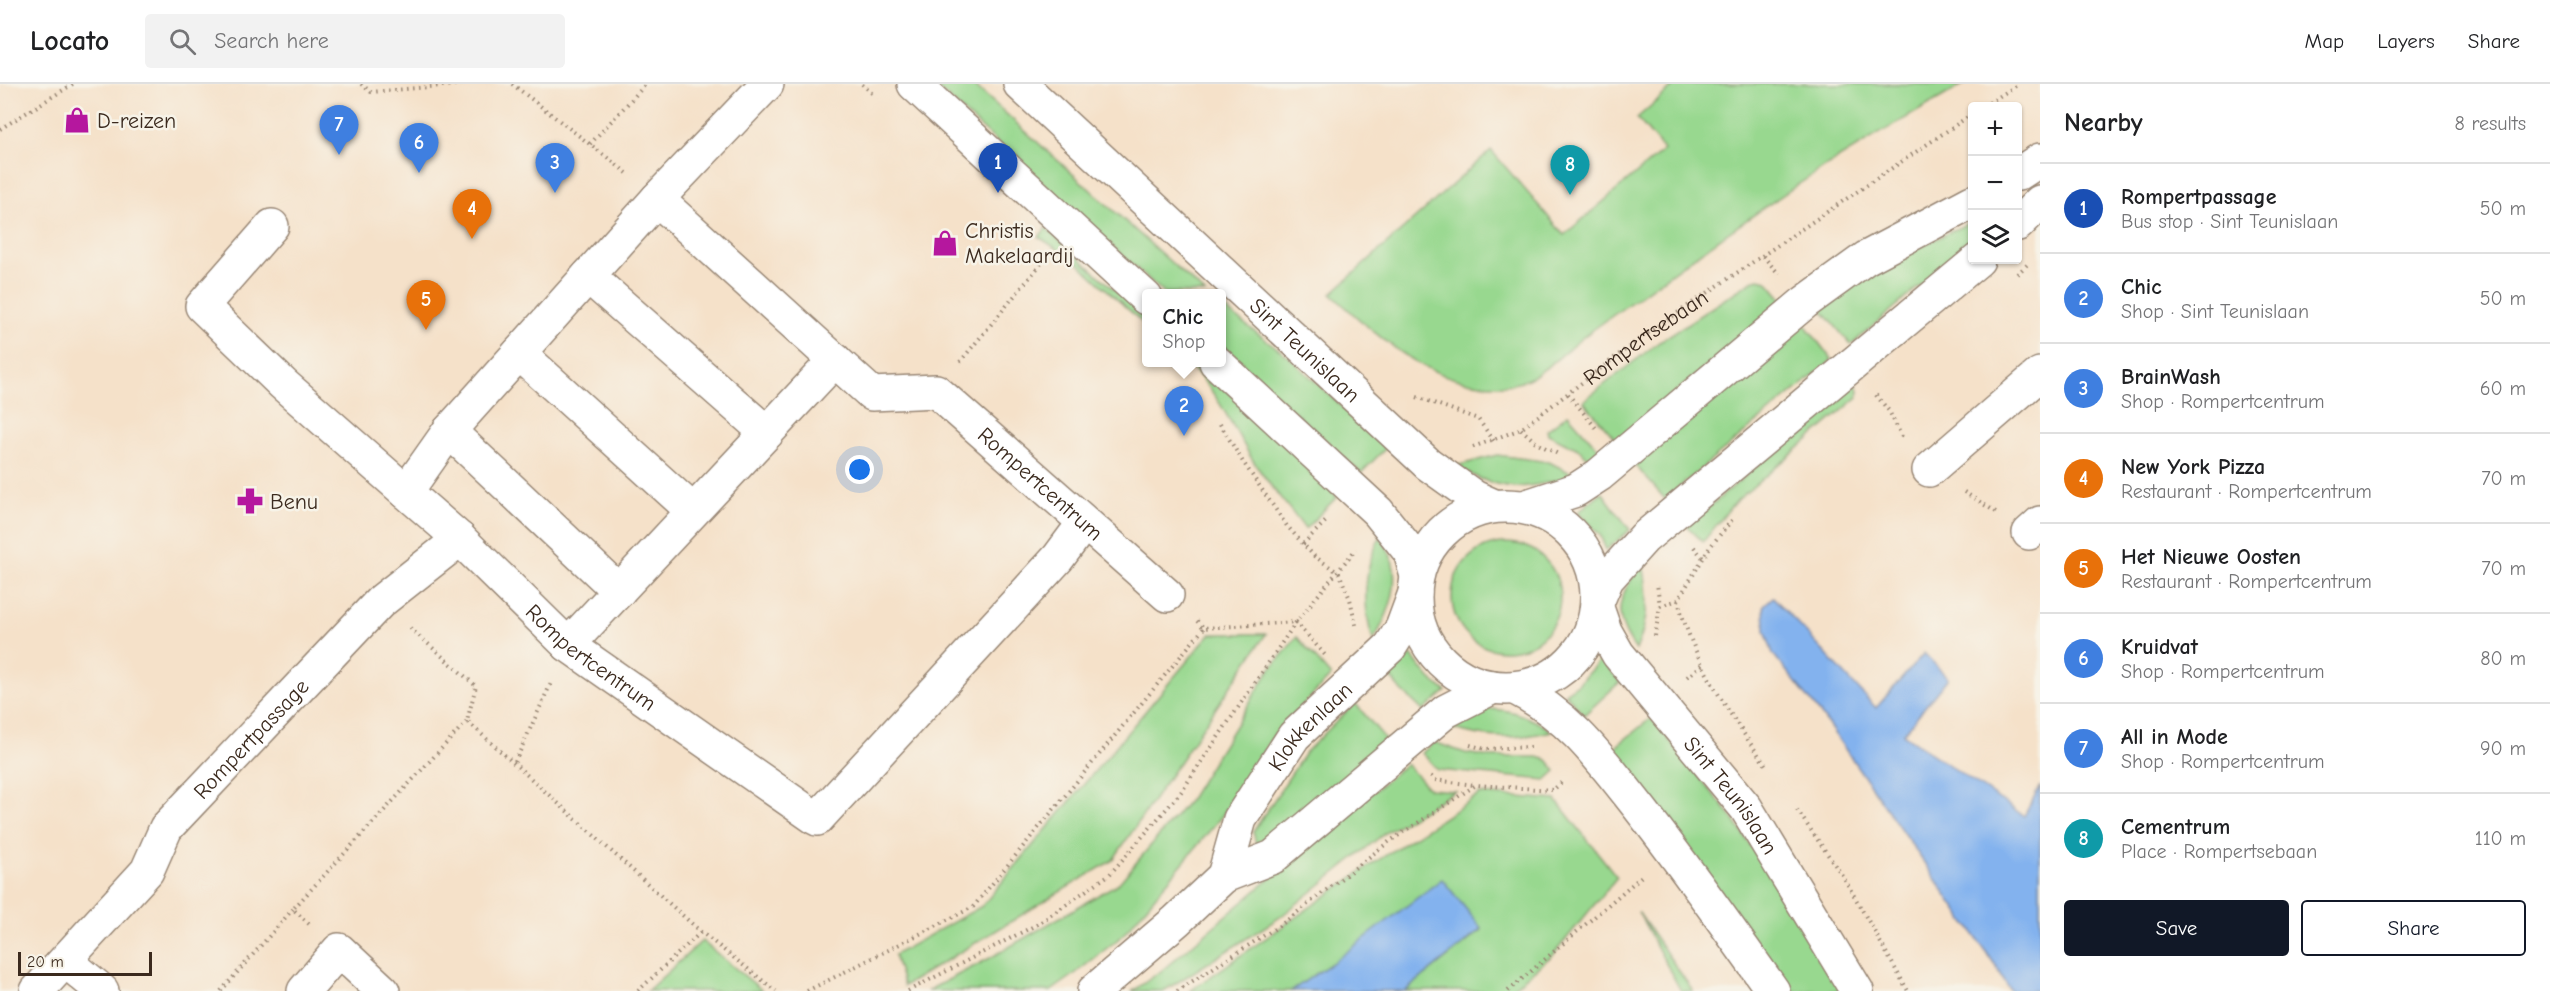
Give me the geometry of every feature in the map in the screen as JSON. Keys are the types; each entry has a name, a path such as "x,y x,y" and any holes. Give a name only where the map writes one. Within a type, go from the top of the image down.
{"street":[{"path":"406,492 449,431 657,200 767,84"},
{"path":"914,84 1142,294"},
{"name":"Sint Teunislaan","path":"1020,84 1428,464 1474,497 1509,506"},
{"path":"2022,171 2040,160"},
{"path":"657,200 872,394 936,391"},
{"path":"2022,220 2040,202"},
{"path":"1416,583 1428,550 1444,529 1468,514 1576,490 1599,475 1804,303 1866,258 1968,204"},
{"name":"Rompertcentrum","path":"272,225 202,306 282,384 460,539 568,645 817,819 1058,558 1084,523"},
{"path":"1094,991 1224,876 1273,857 1446,711 1504,688 1545,680 1570,663 1588,638 1607,579 1644,538 1973,264"},
{"path":"588,276 767,433"},
{"path":"519,353 693,511"},
{"path":"568,645 835,360"},
{"path":"1220,367 1378,512 1410,552 1416,583 1416,613 1423,635 1435,654 1452,670 1471,681 1504,688 1553,710 1578,732 1683,864 1773,991"},
{"path":"1929,470 2040,374"},
{"name":"Rompertcentrum","path":"936,391 1167,595"},
{"path":"449,431 619,591"},
{"path":"1509,506 1554,519 1578,540 1594,568 1598,604"},
{"name":"Rompertpassage","path":"38,991 147,870 166,828 380,602 460,539"},
{"name":"Klokkenlaan","path":"1224,876 1240,819 1294,736 1390,646 1402,628 1416,583"},
{"name":"Sint Teunislaan","path":"1598,604 1605,631 1618,654 1746,808 1857,991"},
{"path":"304,991 339,950 383,991"},
{"path":"66,961 102,991"}],"path":[{"path":"0,129 73,84"},
{"path":"361,84 370,92 464,84"},
{"path":"512,84 590,144 657,200"},
{"path":"590,144 646,84"},
{"path":"1990,102 2019,84"},
{"name":"Rompertsebaan","path":"1428,464 1450,453 1494,441 1521,429 1642,337 1968,117"},
{"path":"936,391 1047,256"},
{"path":"1219,421 1243,462 1287,526 1314,556 1339,573"},
{"path":"1929,470 2035,528"},
{"path":"908,991 1038,924 1110,874 1181,792 1296,622 1339,573 1378,512"},
{"path":"1660,606 1678,600"},
{"path":"222,991 293,909 467,721 476,686 380,602"},
{"path":"807,991 973,907 1204,628 1296,622"},
{"path":"515,762 568,645"},
{"path":"1658,702 1703,664"},
{"path":"467,721 702,932 776,991"},
{"path":"1177,991 1282,924 1390,842 1476,785 1553,790 1596,753"},
{"path":"1508,991 1648,871"},
{"path":"293,909 339,950"},
{"path":"638,991 702,932"}],"green space":[{"path":"933,84 973,84 1201,289 1160,289"},
{"path":"1676,84 1964,84 1808,178 1590,332 1549,366 1515,384 1477,384 1452,378 1430,369 1388,343 1331,294 1491,150 1564,235 1664,150 1637,118"},
{"path":"1968,223 1968,244 1851,345 1820,308 1864,275"},
{"path":"1046,228 1142,314 1142,322 1077,262 1039,237"},
{"path":"1759,279 1767,281 1784,301 1617,441 1583,401 1659,342 1752,281"},
{"path":"1226,310 1288,356 1386,448 1361,473 1226,350"},
{"path":"1803,322 1832,360 1665,499 1634,464"},
{"path":"1191,367 1201,367 1249,410 1337,497 1305,529 1258,468 1215,396"},
{"path":"1854,383 1859,390 1858,397 1734,503 1703,542 1687,526"},
{"path":"1568,414 1603,454 1593,462 1578,449 1548,434 1547,430"},
{"path":"1497,455 1549,462 1575,475 1542,484 1514,487 1487,481 1456,466"},
{"path":"1602,492 1630,530 1606,550 1600,535 1578,512"},
{"path":"1380,537 1393,563 1394,589 1386,615 1373,641 1367,614 1366,588 1370,563"},
{"path":"1506,543 1527,547 1544,559 1556,576 1560,597 1556,618 1544,635 1527,647 1506,651 1485,647 1468,635 1456,618 1452,597 1456,576 1468,559 1485,547"},
{"path":"1643,563 1647,608 1636,650 1623,626 1620,605 1628,585"},
{"path":"1210,634 1266,634 1113,860 904,986 894,955 982,906"},
{"path":"1297,637 1331,676 1274,735 1222,816 1122,936 1051,991 927,991 990,958 1119,883 1190,799 1269,671"},
{"path":"1411,655 1430,679 1446,691 1423,711 1397,686 1389,674"},
{"path":"1601,659 1620,682 1584,715 1565,693 1578,684"},
{"path":"1355,703 1387,741 1268,843 1260,845 1256,843 1253,832 1305,753"},
{"path":"1488,709 1522,715 1552,731 1526,736 1501,737 1450,728 1467,715"},
{"path":"1651,718 1732,817 1843,991 1788,991 1612,750"},
{"path":"1434,742 1465,753 1490,757 1538,757 1547,760 1556,771 1546,780 1438,770 1422,753"},
{"path":"1406,764 1429,789 1455,791 1385,833 1279,918 1170,987 1163,991 1133,991 1161,971"},
{"path":"1480,794 1556,800 1617,877 1554,954 1509,991 1405,991 1482,930 1332,963 1291,991 1190,991 1369,866"},
{"path":"1638,912 1693,991 1681,991"},
{"path":"702,941 763,991 647,991"}],"water":[{"path":"1773,597 1876,708 1924,653 1948,678 1903,734 2024,816 2040,786 2040,991 2010,991 1998,969 1820,713 1773,654 1765,630 1764,605"},
{"path":"1442,879 1482,929 1405,991 1291,991 1332,963"}],"place":[{"name":"D-reizen","path":"77,120"},
{"name":"All in Mode","path":"339,155"},
{"name":"Kruidvat","path":"419,173"},
{"name":"BrainWash","path":"555,193"},
{"name":"Rompertpassage","path":"998,193"},
{"name":"Cementrum","path":"1570,195"},
{"name":"New York Pizza","path":"472,239"},
{"name":"Christis Makelaardij","path":"945,243"},
{"name":"Het Nieuwe Oosten","path":"426,330"},
{"name":"Chic","path":"1184,436"},
{"name":"Benu","path":"250,501"}]}
